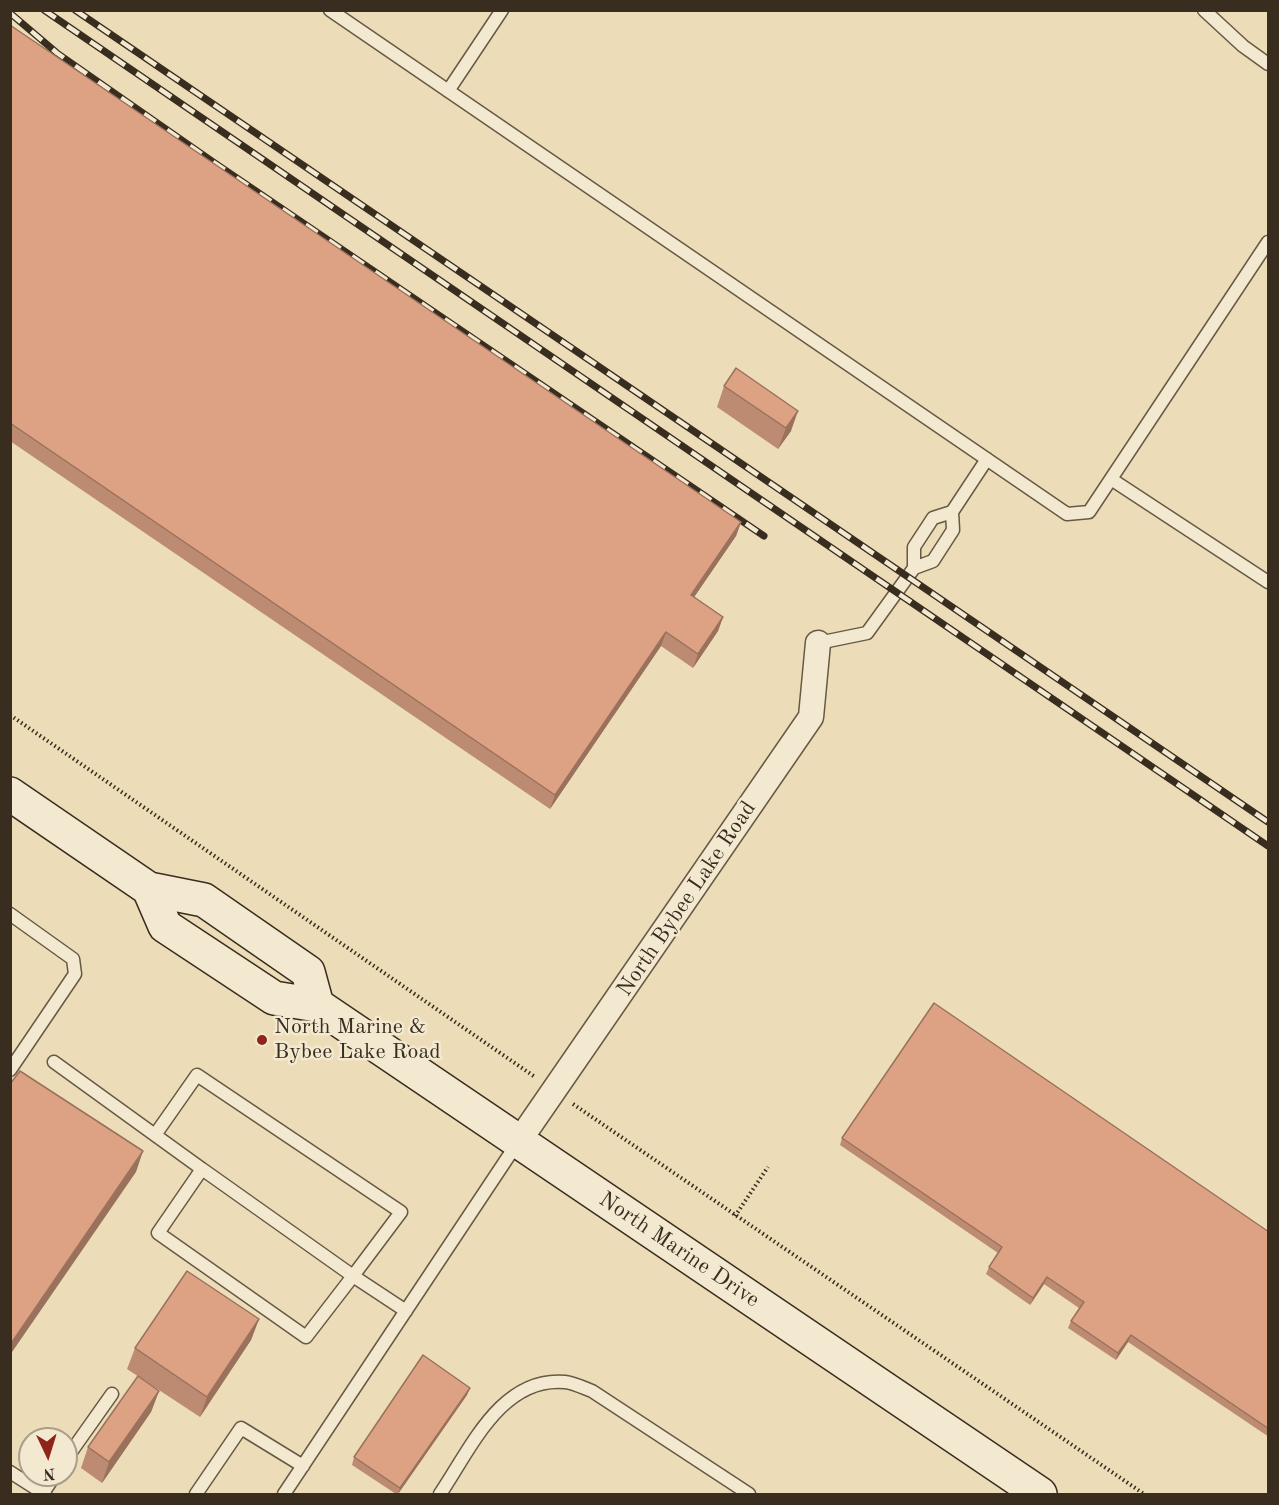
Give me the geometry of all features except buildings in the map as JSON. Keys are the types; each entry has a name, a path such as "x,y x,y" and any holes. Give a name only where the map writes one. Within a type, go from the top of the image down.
{"main road":[{"path":"10,794 149,889 204,900 308,972 317,1005"},
{"name":"North Marine Drive","path":"149,889 165,926 274,998 317,1005 1040,1494"}],"street":[{"name":"North Bybee Lake Road","path":"519,1141 811,717 818,642"}],"lane":[{"path":"330,10 1067,514 1089,512 1269,242"},
{"path":"448,91 502,10"},
{"path":"1204,10 1242,46 1269,64"},
{"path":"818,642 867,633 914,568 933,561 953,530 952,512 987,459"},
{"path":"1111,478 1269,582"},
{"path":"914,568 914,547 933,518 952,512"},
{"path":"10,914 73,959 75,974 10,1070"},
{"path":"54,1062 353,1276 406,1311"},
{"path":"155,1135 197,1075 402,1212 306,1337 158,1233 202,1169"},
{"path":"285,1494 519,1141"},
{"path":"440,1494 496,1411 510,1398 536,1384 566,1382 592,1391 748,1494"},
{"path":"78,1443 112,1394"},
{"path":"196,1494 241,1428 303,1466"},
{"path":"10,1472 44,1494"}],"path":[{"path":"735,1216 768,1167"}],"railway":[{"path":"44,10 1268,846"},
{"path":"75,10 1268,822"},
{"path":"10,13 57,53 212,161 764,536"}],"place":[{"name":"North Marine & Bybee Lake Road","path":"262,1040"}]}
